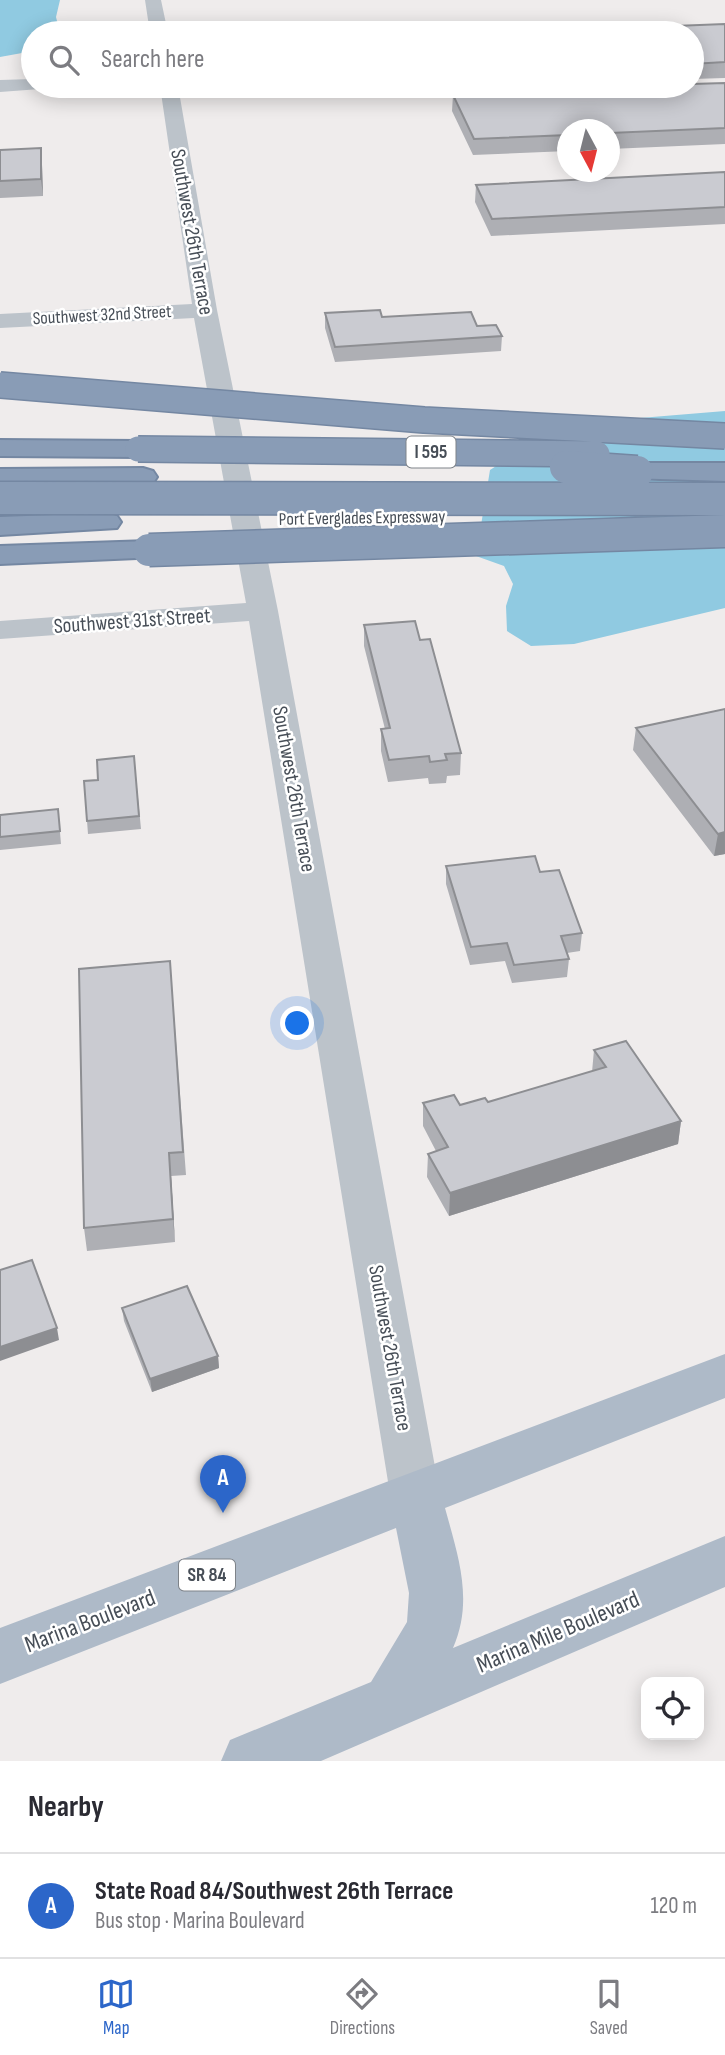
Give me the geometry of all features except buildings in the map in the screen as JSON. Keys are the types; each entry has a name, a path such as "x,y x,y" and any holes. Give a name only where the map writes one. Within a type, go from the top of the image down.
{"highway":[{"path":"0,385 398,418 725,436"},
{"name":"I 595","path":"0,448 141,463 725,455"},
{"path":"0,462 141,463 530,476 725,472"},
{"path":"0,478 141,463"},
{"path":"0,498 725,499"},
{"name":"Port Everglades Expressway","path":"0,524 725,514"},
{"path":"0,555 725,531"}],"main road":[{"name":"SR 84","path":"415,1494 725,1376"},
{"name":"Marina Boulevard","path":"0,1656 415,1494"},
{"path":"251,1761 391,1703 428,1642 436,1619 432,1569 415,1494"},
{"name":"Marina Mile Boulevard","path":"391,1703 725,1561"}],"street":[{"path":"153,0 157,21"},
{"path":"0,86 21,85"},
{"name":"Southwest 26th Terrace","path":"171,98 205,310 263,611 415,1494"},
{"name":"Southwest 32nd Street","path":"0,321 205,310"},
{"name":"Southwest 31st Street","path":"0,630 263,611"}],"water":[{"path":"0,0 60,0 57,21 21,21 21,53 0,57"},
{"path":"725,411 725,608 574,644 531,646 507,631 506,606 513,584 504,566 476,556 490,470 544,435 640,418"}],"place":[{"name":"State Road 84/Southwest 26th Terrace","path":"223,1513"}]}
